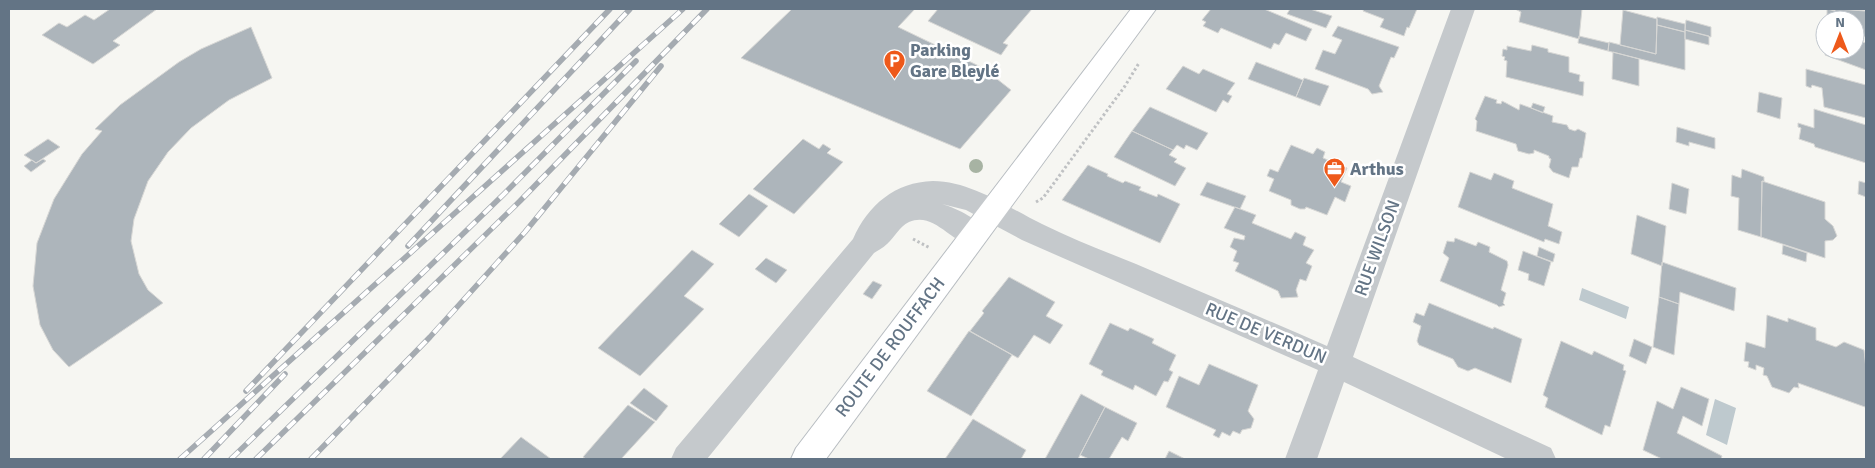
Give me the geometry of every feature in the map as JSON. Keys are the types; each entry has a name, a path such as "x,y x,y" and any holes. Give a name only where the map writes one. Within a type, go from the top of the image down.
{"main road":[{"name":"ROUTE DE ROUFFACH","path":"807,459 1144,9"}],"street":[{"name":"RUE WILSON","path":"1301,459 1463,9"},
{"path":"687,459 864,245 879,234 892,219 934,192 956,194 992,210"},
{"path":"918,201 941,213 974,235"},
{"name":"RUE DE VERDUN","path":"992,210 1032,232 1335,363 1540,459"}],"shaded area":[{"path":"1582,288 1629,307 1626,319 1579,300"},
{"path":"1715,399 1736,408 1727,445 1706,435"}],"building":[{"path":"110,9 157,9 113,41 120,45 93,64 42,35 59,23 67,27 85,15 94,20"},
{"name":"Parking Gare Bleylé","path":"792,9 915,9 898,27 983,68 1011,90 960,149 741,58"},
{"path":"938,9 1032,9 1003,43 1008,45 1001,55 928,21"},
{"path":"1211,9 1264,9 1312,29 1306,41 1286,33 1279,45 1274,43 1271,49 1221,28 1218,33 1203,26 1206,22 1202,20"},
{"path":"1290,9 1310,9 1332,16 1326,28 1287,14"},
{"path":"1364,9 1417,9 1404,36 1380,27 1384,19 1363,11"},
{"path":"1515,9 1582,9 1579,39 1519,22 1521,12"},
{"path":"1623,10 1657,19 1656,54 1620,45"},
{"path":"1865,11 1866,11 1865,37"},
{"path":"1657,17 1685,24 1685,32 1657,25"},
{"path":"1686,20 1711,27 1711,37 1685,30"},
{"path":"1657,25 1685,32 1685,70 1608,51 1609,42 1656,54"},
{"path":"1338,26 1399,47 1394,58 1391,57 1379,86 1383,92 1372,94 1368,89 1315,69 1323,50 1335,54 1342,40 1332,36"},
{"path":"251,27 272,78 229,100 191,128 168,152 148,181 134,219 131,241 139,274 148,290 163,303 69,367 53,350 40,325 33,286 37,243 54,199 82,154 102,131 95,129 120,105 179,62 201,49"},
{"path":"1685,30 1709,36 1709,45 1685,39"},
{"path":"1579,36 1609,43 1608,51 1578,43"},
{"path":"1866,43 1866,70 1839,60 1865,60"},
{"path":"1532,45 1548,49 1548,52 1569,57 1569,72 1580,75 1579,81 1584,82 1583,96 1506,77 1507,61 1502,56 1503,49 1507,50 1507,46 1531,51"},
{"path":"1613,52 1639,59 1639,86 1612,79"},
{"path":"1256,62 1303,80 1296,97 1248,79"},
{"path":"1183,66 1199,74 1203,69 1235,83 1227,94 1232,96 1228,103 1223,100 1216,112 1166,89"},
{"path":"1806,69 1866,85 1866,118 1824,107 1822,88 1812,85 1811,88 1806,86"},
{"path":"1304,78 1329,86 1320,106 1296,97"},
{"path":"1759,92 1782,98 1780,119 1757,112"},
{"path":"1485,96 1497,100 1496,103 1501,104 1502,101 1519,110 1520,104 1553,116 1552,122 1567,125 1569,129 1575,131 1578,129 1586,133 1582,158 1580,158 1578,167 1572,167 1569,178 1553,172 1549,167 1551,159 1549,156 1534,150 1534,153 1529,154 1518,151 1516,144 1476,131 1477,121 1475,119"},
{"path":"1533,103 1545,107 1543,113 1531,108"},
{"path":"1150,107 1208,133 1197,150 1186,145 1184,149 1177,145 1173,150 1132,131"},
{"path":"1814,109 1866,125 1866,163 1815,147 1814,144 1799,139 1801,128 1798,127 1798,123 1814,128"},
{"path":"1677,127 1715,138 1715,149 1689,142 1689,146 1676,142"},
{"path":"1132,131 1173,150 1169,155 1177,159 1174,162 1186,168 1175,186 1114,157"},
{"path":"48,139 60,147 36,163 24,155"},
{"path":"803,139 819,149 823,144 831,149 827,153 843,162 794,214 753,189"},
{"path":"1291,145 1313,154 1317,148 1325,152 1323,158 1347,168 1341,182 1351,186 1345,202 1335,197 1327,215 1306,207 1305,209 1300,209 1291,205 1291,200 1269,191 1274,179 1267,176 1270,169 1278,172"},
{"path":"43,159 46,161 31,172 24,166 32,160 36,163"},
{"path":"1088,165 1123,183 1125,181 1141,187 1139,190 1157,197 1158,194 1180,204 1160,243 1062,200"},
{"path":"1742,169 1764,177 1764,182 1762,181 1761,237 1738,230 1739,198 1731,196 1732,175 1741,178"},
{"path":"1470,172 1491,180 1494,173 1514,181 1512,188 1553,204 1548,226 1562,232 1559,244 1545,239 1544,242 1458,207"},
{"path":"1762,181 1825,202 1825,219 1833,226 1837,236 1833,240 1825,241 1825,258 1761,237"},
{"path":"1859,181 1866,183 1866,197 1858,194"},
{"path":"1207,182 1246,196 1240,209 1200,195"},
{"path":"1672,183 1689,189 1686,214 1669,209"},
{"path":"749,194 768,206 739,237 719,224"},
{"path":"1235,207 1256,215 1252,223 1291,239 1295,232 1306,237 1303,245 1314,250 1306,263 1312,266 1306,281 1300,279 1296,290 1298,297 1281,298 1278,291 1235,271 1239,263 1233,261 1237,251 1230,247 1234,238 1244,240 1245,236 1224,228"},
{"path":"1637,215 1666,226 1662,266 1631,254"},
{"path":"1455,238 1476,246 1478,242 1490,247 1489,252 1507,261 1508,265 1501,290 1506,293 1503,303 1505,305 1499,307 1440,281 1449,258 1443,253 1447,241 1454,242"},
{"path":"1783,245 1807,253 1806,262 1782,254"},
{"path":"1539,247 1555,254 1553,262 1537,256"},
{"path":"692,250 714,264 684,296 704,309 640,376 598,348"},
{"path":"1523,251 1551,262 1544,286 1528,280 1529,274 1518,270"},
{"path":"766,258 787,270 776,283 755,269"},
{"path":"1662,262 1736,288 1734,311 1680,292 1679,304 1659,297"},
{"path":"1009,277 1055,302 1046,316 1063,325 1050,344 1034,335 1018,358 970,331 984,313 982,311"},
{"path":"873,281 882,285 872,299 863,294"},
{"path":"1659,297 1679,304 1674,355 1653,347"},
{"path":"1429,303 1522,339 1511,383 1475,368 1468,371 1458,367 1453,359 1419,345 1417,341 1421,326 1413,322 1416,313 1424,316"},
{"path":"1767,315 1788,322 1788,318 1816,328 1816,340 1836,347 1844,342 1864,350 1866,369 1865,407 1798,383 1799,388 1794,387 1789,393 1772,387 1767,376 1763,375 1764,368 1756,365 1756,370 1748,367 1749,362 1744,361 1746,342 1765,348"},
{"path":"1110,323 1128,331 1130,328 1154,339 1152,343 1176,355 1169,370 1173,372 1168,382 1164,381 1156,396 1135,385 1133,390 1101,375 1103,371 1089,364"},
{"path":"969,331 1012,355 971,416 927,391"},
{"path":"1634,339 1652,347 1646,364 1629,356"},
{"path":"1561,341 1592,355 1594,351 1624,365 1623,370 1626,371 1610,427 1605,425 1602,435 1545,407 1548,398 1543,395"},
{"path":"1209,364 1258,385 1248,411 1254,419 1251,428 1242,430 1240,434 1233,431 1230,436 1222,432 1219,438 1213,435 1216,430 1166,407 1179,376 1199,385"},
{"path":"1681,387 1709,399 1702,426 1683,416 1677,433 1722,456 1721,459 1662,459 1643,450 1657,401 1673,409"},
{"path":"644,388 668,406 656,421 630,403"},
{"path":"1081,394 1105,407 1078,459 1045,459"},
{"path":"628,405 655,422 621,459 586,459 583,457"},
{"path":"1105,407 1137,423 1128,441 1122,437 1109,459 1089,459 1080,455"},
{"path":"973,419 1026,450 1021,459 945,459"},
{"path":"521,437 551,459 500,459"},
{"path":"1169,451 1185,459 1165,459"}],"railway":[{"path":"246,391 610,9"},
{"path":"408,246 630,9"},
{"path":"180,459 683,9"},
{"path":"256,459 520,201 707,9"},
{"path":"231,459 504,194 636,61"},
{"path":"311,459 430,337 525,232 661,66"},
{"path":"204,459 285,374"}],"place":[{"name":"Parking Gare Bleylé","path":"894,79"},
{"name":"Arthus","path":"1334,188"}]}
